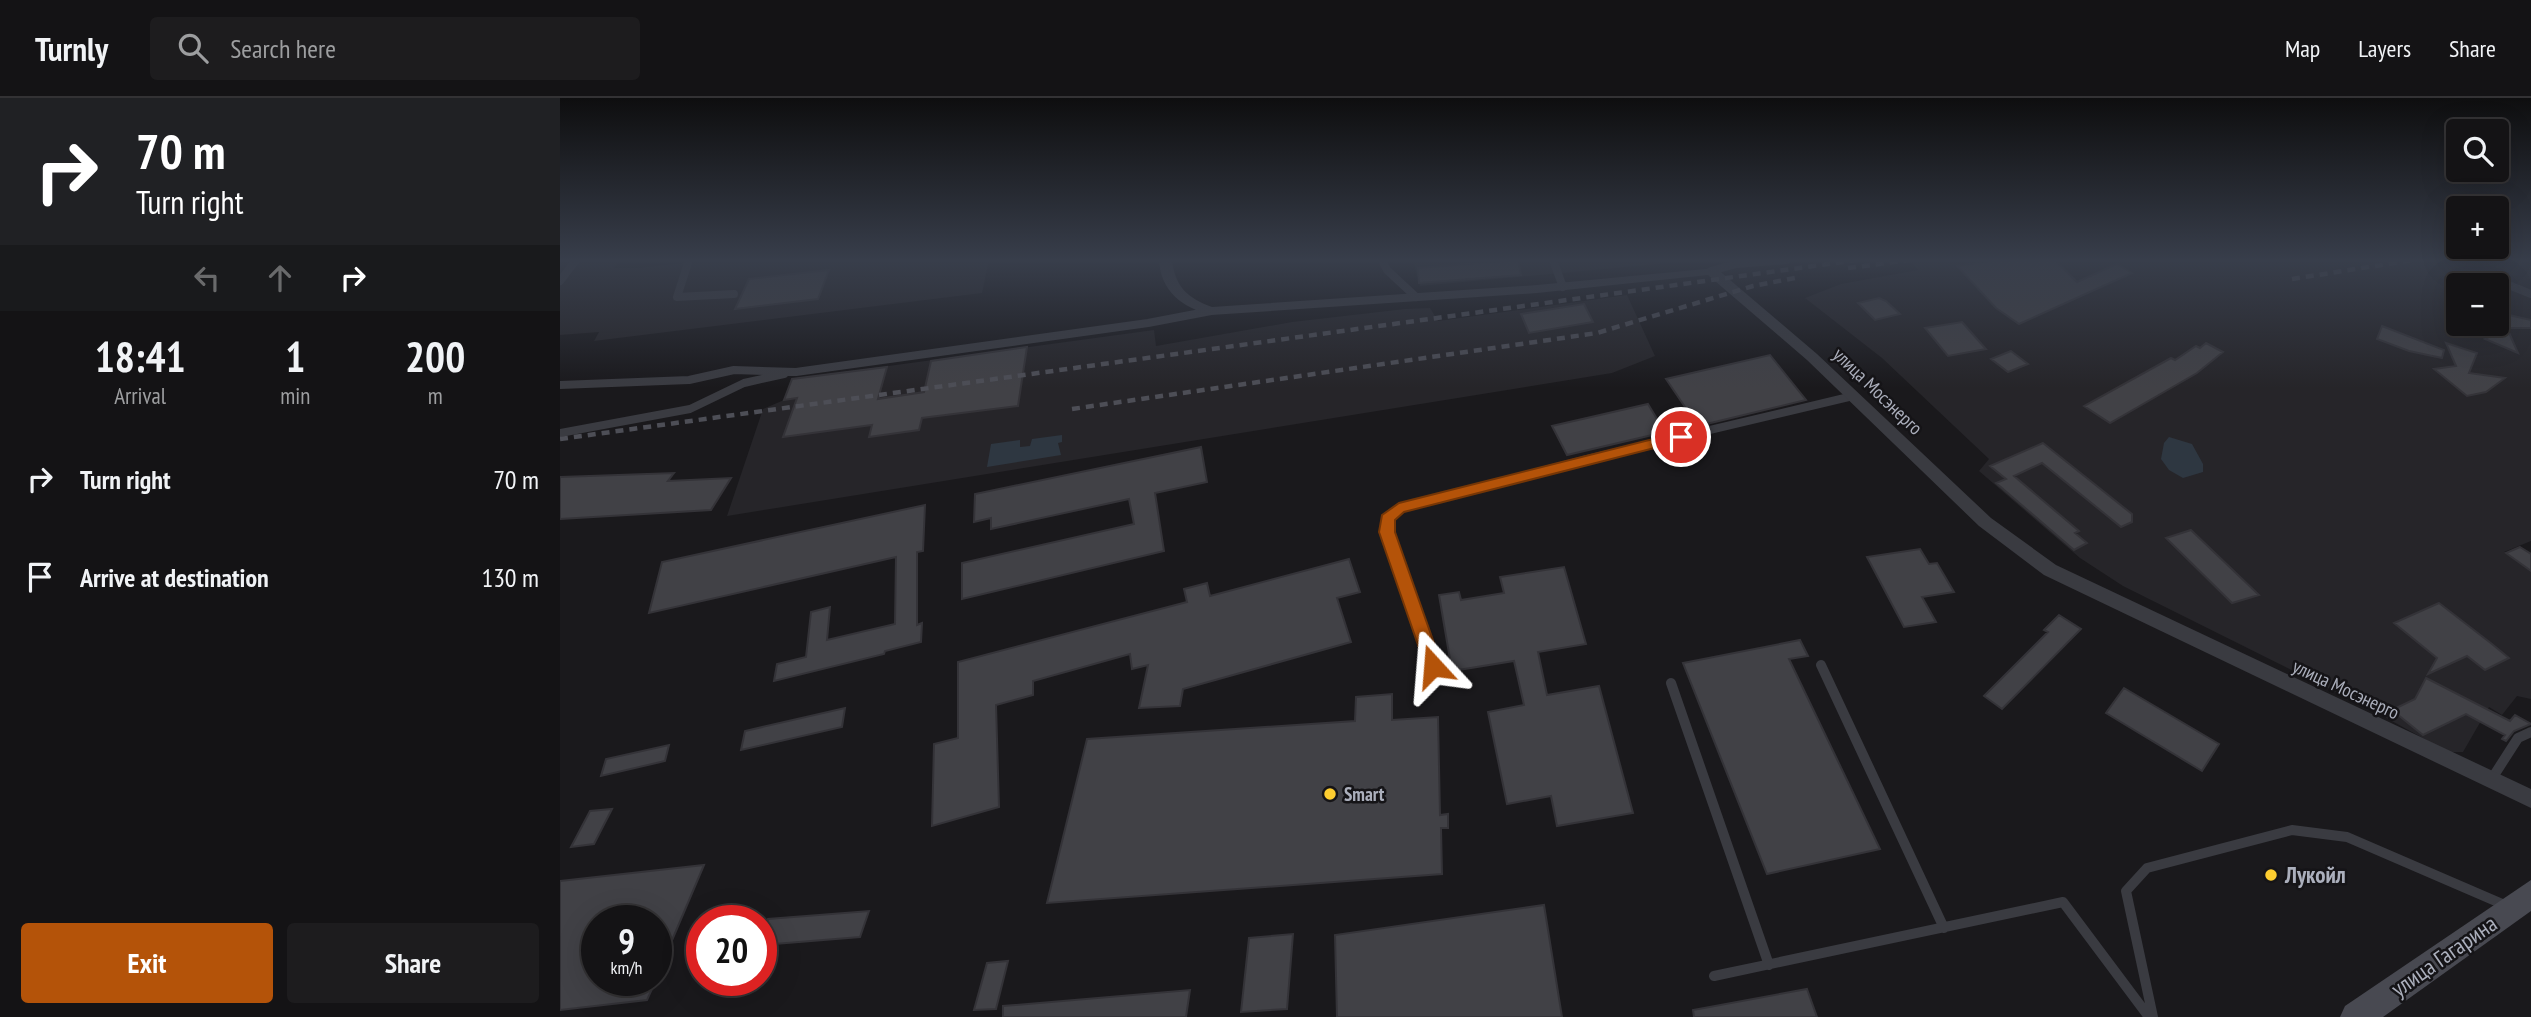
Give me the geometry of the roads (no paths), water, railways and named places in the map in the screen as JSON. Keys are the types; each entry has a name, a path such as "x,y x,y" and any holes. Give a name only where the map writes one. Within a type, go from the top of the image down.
{"main road":[{"name":"улица Гагарина","path":"2372,1013 2522,901"}],"street":[{"path":"1185,303 1211,311 1330,303"},
{"name":"улица Мосэнерго","path":"1747,303 1853,396 1984,523 2050,570 2531,799"}],"lane":[{"path":"560,433 690,409 744,383 796,372 1148,323 1211,311"},
{"path":"560,385 689,380 734,370 796,372"},
{"path":"1433,666 1387,532 1387,519 1399,508 1583,460 1853,396"},
{"path":"1821,665 1944,928"},
{"path":"1671,682 1769,965"},
{"path":"2491,780 2518,738 2531,732"},
{"path":"2151,1017 2126,891 2147,868 2292,830 2347,837 2522,901"},
{"path":"1714,975 2063,902 2151,1017"}],"railway":[{"path":"560,439 1546,303"},
{"path":"1072,409 1597,333 1697,303"}],"place":[{"name":"Smart","path":"1330,794"},
{"name":"Лукойл","path":"2271,875"}]}
